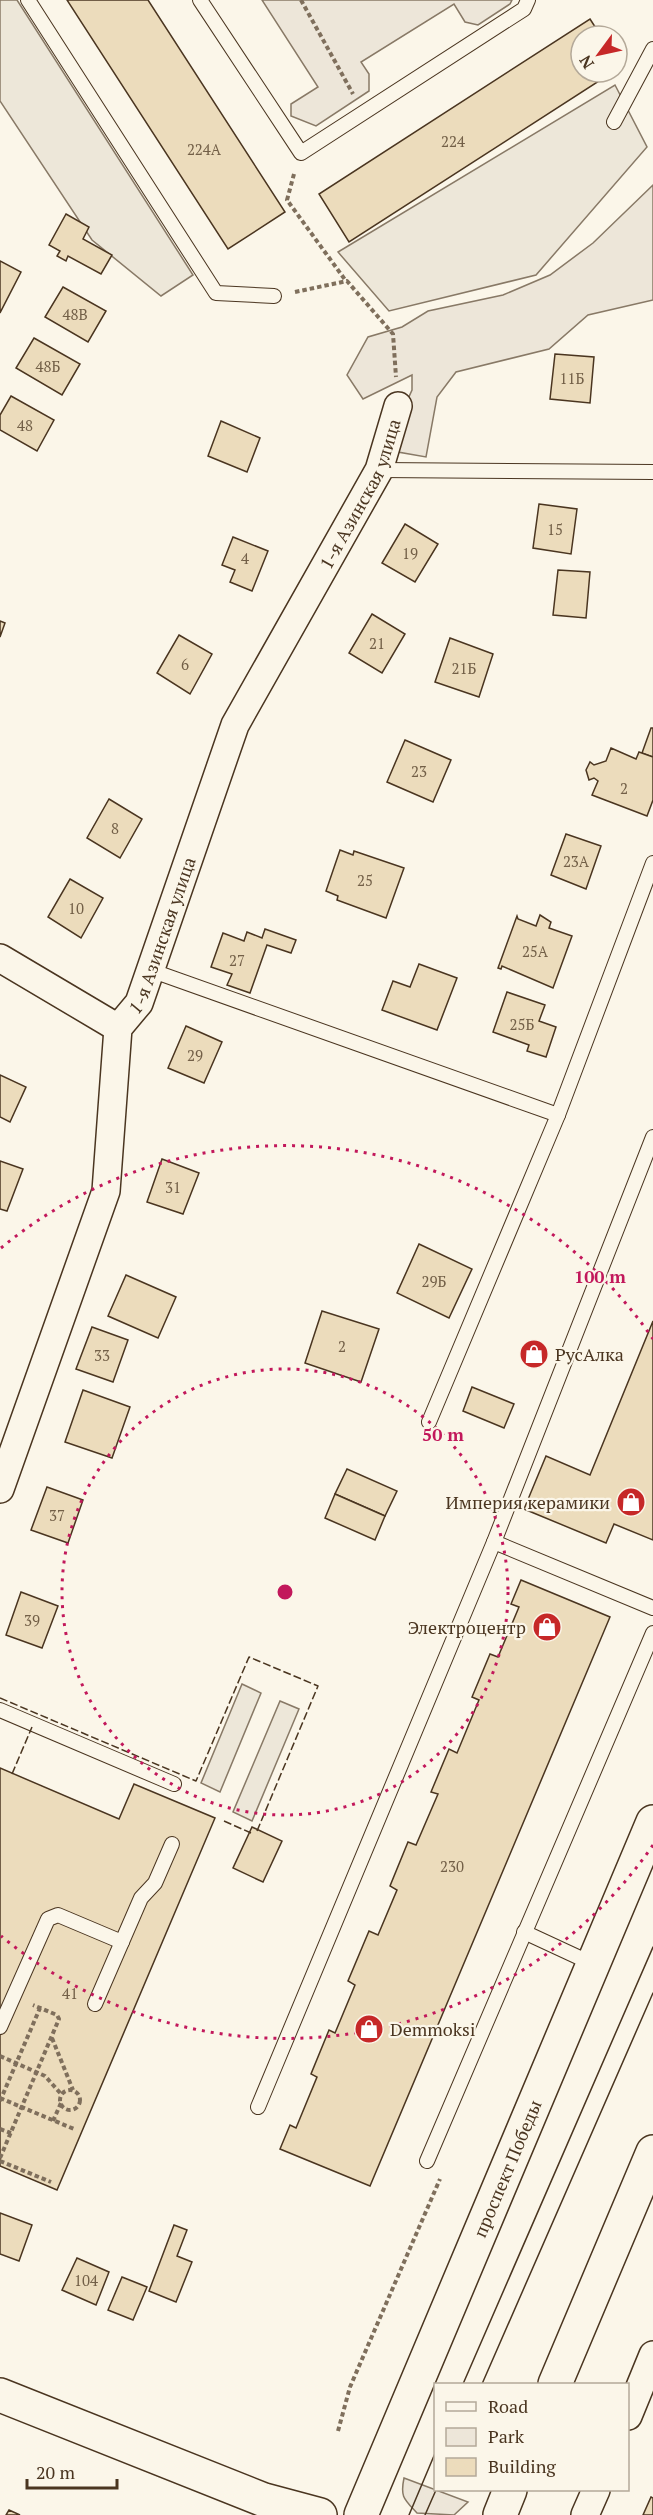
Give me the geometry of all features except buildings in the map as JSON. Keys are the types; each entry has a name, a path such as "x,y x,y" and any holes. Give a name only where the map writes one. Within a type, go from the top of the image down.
{"main road":[{"name":"проспект Победы","path":"361,2515 653,1822"},
{"path":"556,2383 653,2152"},
{"path":"0,2395 264,2500 320,2515"},
{"path":"500,2515 510,2491"}],"street":[{"name":"1-я Азинская улица","path":"0,1490 106,1191 118,1029 139,1004 235,725 379,470 398,406"},
{"path":"0,958 118,1029"},
{"path":"629,2411 653,2355"},
{"path":"585,2515 596,2491"}],"lane":[{"path":"28,0 216,292 274,296"},
{"path":"200,0 301,153 524,9 528,0"},
{"path":"614,122 653,49"},
{"path":"379,470 653,472"},
{"path":"429,1422 558,1115 653,863"},
{"path":"150,970 558,1115"},
{"path":"258,2107 494,1542 653,1137"},
{"path":"494,1542 653,1608"},
{"path":"427,2161 653,1633"},
{"path":"0,1710 174,1784"},
{"path":"95,2004 141,1898 155,1883 171,1844"},
{"path":"0,2027 45,1923 51,1917 58,1915 122,1942"},
{"path":"524,1932 593,1964"}],"path":[{"path":"301,0 363,113"},
{"path":"301,153 287,200 346,281 393,334 398,406"},
{"path":"274,296 346,281"},
{"path":"13,1996 58,2016 52,2038 0,2160 51,2182"},
{"path":"40,2007 0,2099 74,2129"},
{"path":"52,2038 80,2100 77,2107 69,2110 61,2103"},
{"path":"0,2056 46,2077 62,2095"},
{"path":"53,2121 62,2095 67,2091 74,2091"},
{"path":"0,2129 11,2133"}],"green space":[{"path":"262,0 512,0 510,4 478,25 465,22 454,4 361,62 369,74 369,91 316,126 291,116 291,104 318,87"},
{"path":"653,185 653,300 588,315 549,349 456,372 437,397 426,457 398,452 397,423 412,390 412,375 363,399 347,375 368,337 402,327 428,311 503,295 550,275 593,243"},
{"path":"404,2478 468,2502 454,2515 417,2513 404,2497"}],"shaded area":[{"path":"0,0 17,0 193,275 161,296 92,240 0,101"},
{"path":"615,85 647,147 536,275 389,311 338,252"},
{"path":"242,1684 261,1693 220,1792 201,1783"},
{"path":"280,1701 299,1709 252,1821 233,1812"}],"tram line":[{"path":"463,2383 653,1947"},
{"path":"482,2383 653,1993"},
{"path":"409,2515 434,2456"},
{"path":"425,2515 436,2491"}],"fence":[{"path":"0,1698 196,1781 249,1657 318,1686 257,1831"},
{"path":"12,1774 32,1727"},
{"path":"224,1821 251,1833"}],"place":[{"name":"РусАлка","path":"534,1354"},
{"name":"Империя керамики","path":"631,1502"},
{"name":"Электроцентр","path":"547,1627"},
{"name":"Demmoksi","path":"369,2029"}]}
